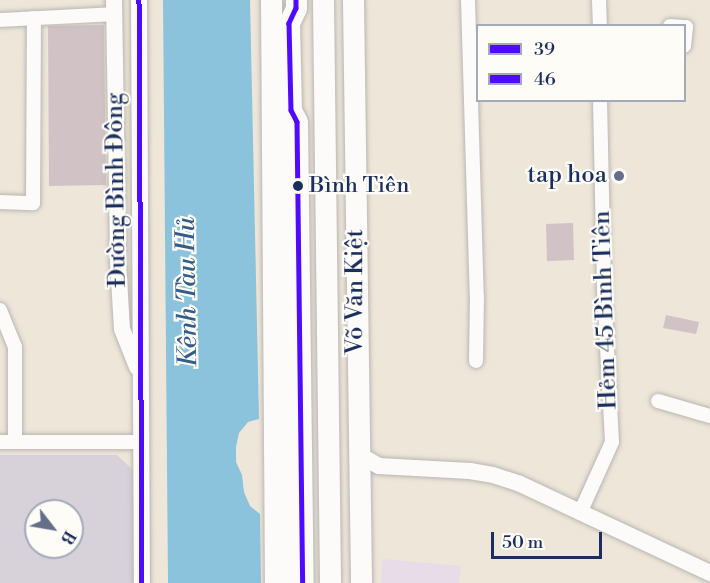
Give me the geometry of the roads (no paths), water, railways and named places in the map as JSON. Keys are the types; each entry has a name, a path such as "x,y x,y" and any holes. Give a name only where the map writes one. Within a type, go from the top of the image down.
{"main road":[{"path":"271,0 275,583"},
{"path":"283,0 289,23 291,110 286,122 290,583"},
{"path":"289,23 296,8 296,0"},
{"name":"Võ Văn Kiệt","path":"323,0 330,583"},
{"name":"Võ Văn Kiệt","path":"353,0 360,583"},
{"path":"291,110 297,122 303,583"}],"street":[{"name":"Đường Bình Đông","path":"139,0 142,583"},
{"path":"468,0 473,40 475,94 471,156 477,297 476,361"},
{"path":"599,0 600,24"},
{"name":"Đường Bình Đông","path":"114,7 118,262 122,329 141,376"},
{"path":"0,20 34,18 114,7"},
{"path":"0,202 33,203 34,18"},
{"name":"Hẻm 45 Bình Tiên","path":"580,513 612,442 604,289 600,102"},
{"path":"0,310 15,347 15,442"},
{"path":"658,401 710,416"},
{"path":"0,442 141,442"},
{"path":"358,454 379,466 493,475 520,484 710,573"},
{"path":"359,486 379,466"}],"water":[{"name":"Kênh Tàu Hủ","path":"163,0 250,0 259,419 248,422 239,433 236,462 250,506 260,514 261,583 168,583"}],"place":[{"name":"tap hoa","path":"619,176"},
{"name":"Bình Tiên","path":"298,186"}]}
